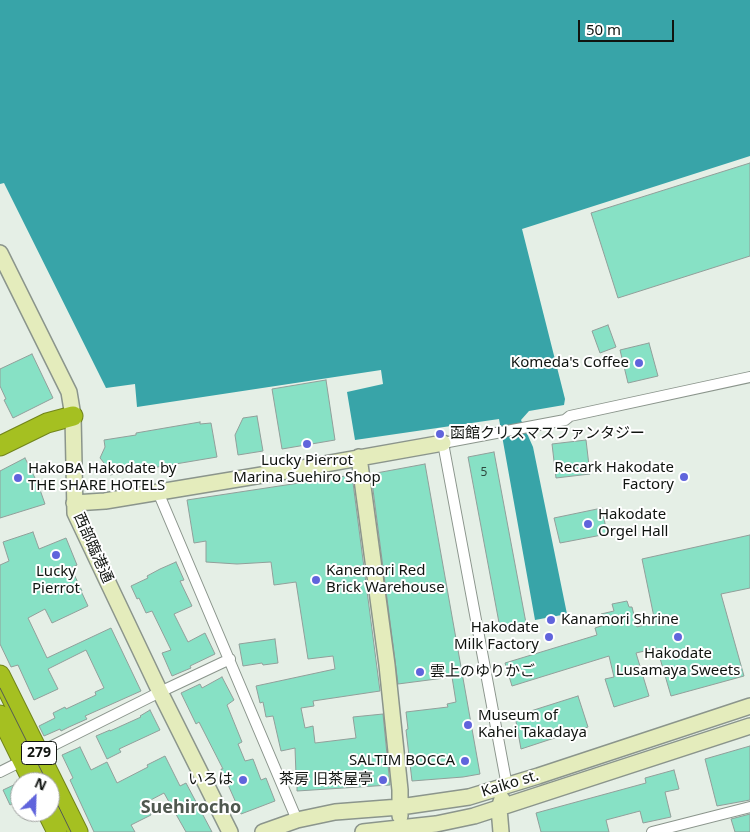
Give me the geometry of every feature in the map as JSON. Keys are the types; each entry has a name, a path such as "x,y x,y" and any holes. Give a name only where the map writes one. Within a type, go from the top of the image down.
{"highway":[{"path":"0,446 47,423 73,416"},
{"name":"279","path":"0,675 31,757 32,772"},
{"name":"279","path":"0,716 31,757 78,832"}],"street":[{"name":"西部臨港通","path":"0,253 69,392 73,416 75,513 160,692 230,832"},
{"path":"74,503 105,501 462,440 750,377"},
{"path":"443,443 507,786 499,808 501,832"},
{"path":"359,457 387,665 400,790 399,831"},
{"path":"158,492 297,820"},
{"path":"0,772 230,659"},
{"name":"Kaiko st.","path":"263,832 297,820 357,810 400,807 469,797 750,706"},
{"name":"Kaiko st.","path":"363,832 399,831 474,816 750,726"},
{"path":"652,832 750,807"}],"water":[{"path":"0,0 750,0 750,156 522,229 565,399 564,405 529,411 521,420 533,447 567,614 535,620 499,419 355,440 347,392 383,384 381,370 137,407 135,384 106,388 4,183 0,184"}],"building":[{"path":"750,163 750,256 618,298 591,213"},
{"path":"608,325 616,347 600,353 592,331"},
{"name":"Komeda's Coffee","path":"649,343 658,376 628,383 620,350"},
{"path":"32,354 53,398 13,418 4,400 6,399 0,386 0,369"},
{"path":"326,380 335,440 282,449 272,389"},
{"path":"257,416 263,451 238,455 235,435 243,418"},
{"path":"200,422 200,424 211,423 217,457 110,475 109,469 100,458 105,447 104,440"},
{"path":"586,440 590,474 556,478 552,444"},
{"path":"494,452 526,623 500,628 468,457"},
{"path":"25,458 38,484 45,504 0,518 0,471"},
{"path":"425,464 480,774 412,781 406,730 408,729 406,712 448,707 447,704 456,702 452,677 398,684 371,474"},
{"path":"352,475 380,691 313,701 314,706 301,708 305,728 313,726 315,743 356,738 353,717 383,714 390,785 297,791 293,775 296,775 295,748 281,751 273,716 266,717 263,702 260,703 256,686 335,669 333,656 308,659 296,582 274,585 271,562 237,564 206,562 206,541 194,543 187,500"},
{"path":"602,508 607,534 560,543 554,518"},
{"path":"33,532 39,549 66,538 77,565 71,568 88,606 52,623 45,609 28,618 47,658 111,628 141,691 85,716 87,719 61,731 60,729 44,736 39,726 55,718 53,713 96,695 95,692 104,688 86,650 48,669 58,689 34,700 18,665 11,667 0,644 0,565 9,561 3,542"},
{"path":"750,535 750,588 721,594 744,676 671,696 657,648 636,653 649,696 614,707 605,679 614,677 609,656 512,686 505,663 597,635 595,628 604,625 601,614 614,611 612,604 627,601 629,607 632,607 637,627 655,622 642,559"},
{"path":"176,562 184,580 180,581 192,606 174,614 188,642 205,633 215,654 190,666 191,668 172,676 162,653 171,650 152,611 146,613 131,586"},
{"path":"275,639 278,663 243,666 239,644"},
{"path":"222,677 234,700 227,705 242,742 238,744 245,761 253,759 261,780 266,778 275,801 241,814 221,769 223,769 199,722 196,724 181,693 200,684 202,688"},
{"path":"578,696 588,727 521,749 515,716"},
{"path":"150,710 160,730 119,749 121,752 107,759 96,736 141,717"},
{"path":"750,746 750,800 717,806 705,759"},
{"path":"80,747 91,770 107,762 117,783 165,756 180,786 186,783 212,832 186,832 164,793 145,803 151,815 131,825 135,832 94,832 70,780 73,778 62,755"},
{"path":"674,770 679,789 665,792 671,817 643,823 640,811 606,820 609,832 541,832 536,813 646,783 645,778"},
{"path":"10,787 10,805 3,790"},
{"path":"750,814 750,832 735,832 731,819"}],"tram line":[{"path":"0,688 42,772"},
{"path":"60,809 71,832"}],"place":[{"name":"Komeda's Coffee","path":"639,363"},
{"name":"函館クリスマスファンタジー","path":"440,434"},
{"name":"Lucky Pierrot Marina Suehiro Shop","path":"307,444"},
{"name":"Recark Hakodate Factory","path":"684,477"},
{"name":"HakoBA Hakodate by THE SHARE HOTELS","path":"18,478"},
{"name":"Hakodate Orgel Hall","path":"588,524"},
{"name":"Lucky Pierrot","path":"56,555"},
{"name":"Kanemori Red Brick Warehouse","path":"316,580"},
{"name":"Kanamori Shrine","path":"551,620"},
{"name":"Hakodate Milk Factory","path":"549,637"},
{"name":"Hakodate Lusamaya Sweets","path":"678,637"},
{"name":"雲上のゆりかご","path":"420,672"},
{"name":"Museum of Kahei Takadaya","path":"468,725"},
{"name":"SALTIM BOCCA","path":"465,761"},
{"name":"いろは","path":"243,780"},
{"name":"茶房 旧茶屋亭","path":"383,780"}],"district":[{"name":"Suehirocho","path":"191,808"}]}
